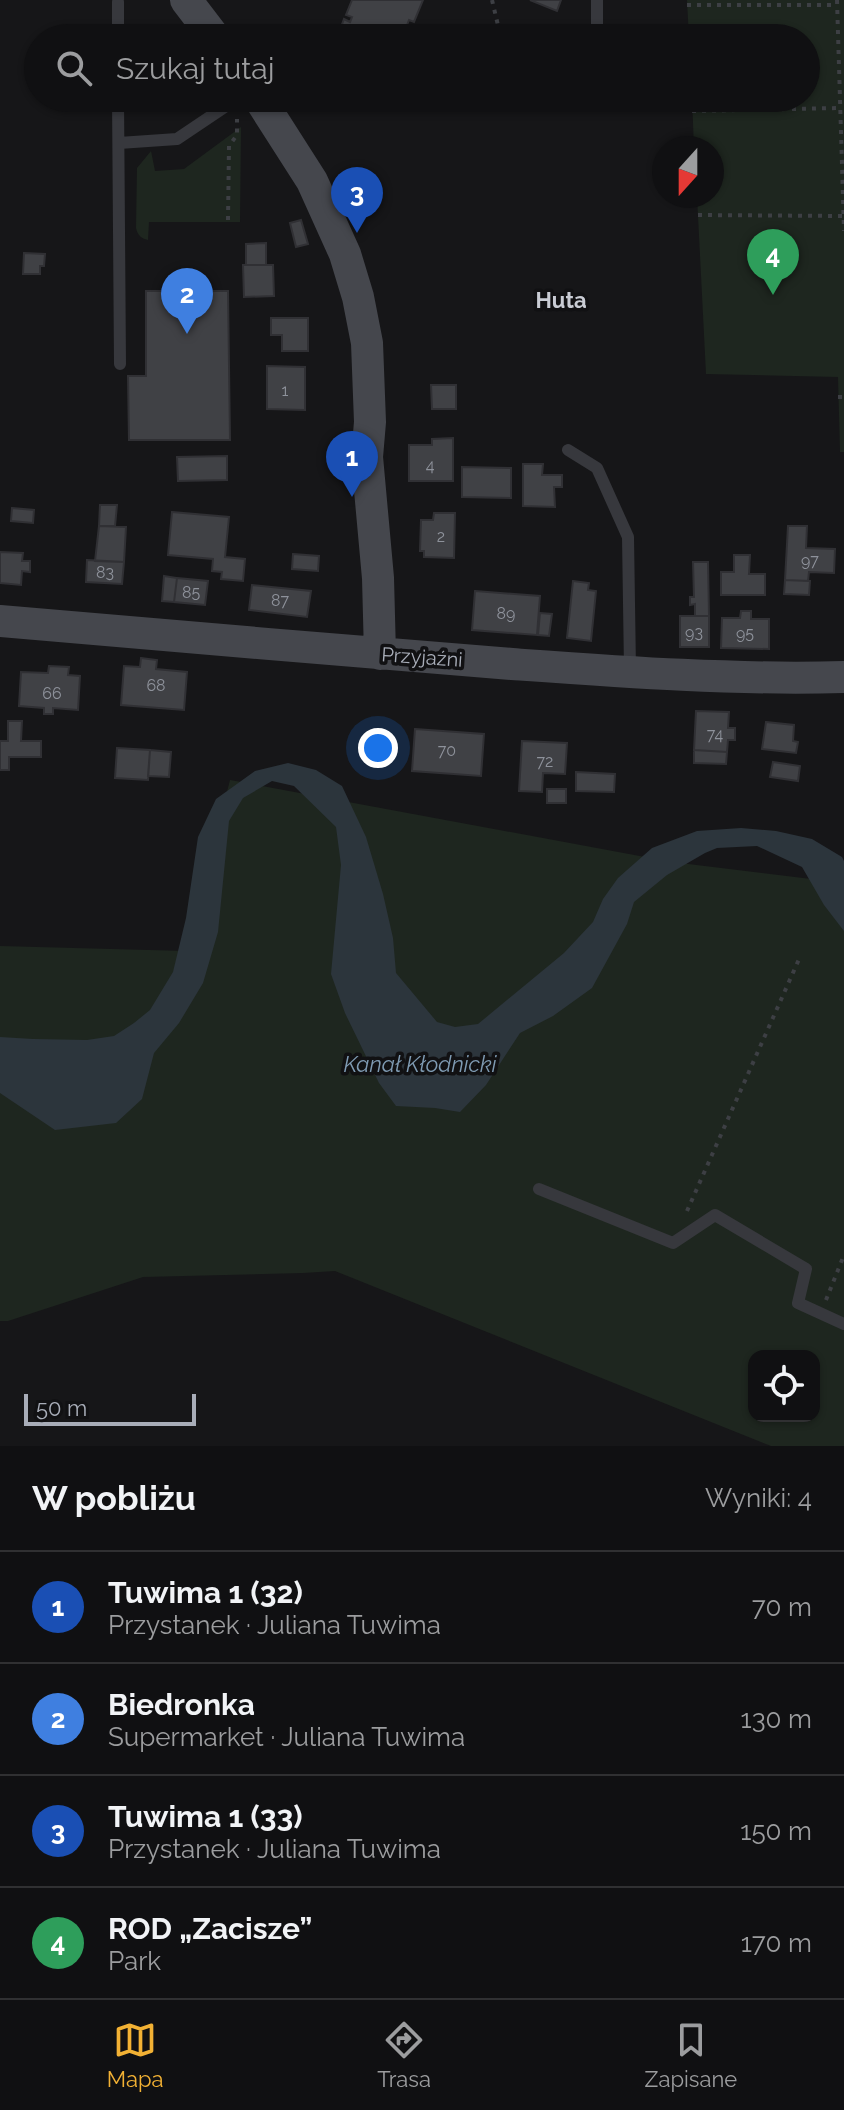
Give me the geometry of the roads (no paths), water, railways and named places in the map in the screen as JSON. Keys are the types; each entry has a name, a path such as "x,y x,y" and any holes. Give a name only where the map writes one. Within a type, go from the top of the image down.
{"main road":[{"path":"186,0 204,24"},
{"path":"252,112 312,181 345,254 358,297 367,343 370,422 367,457 378,578 380,654"},
{"name":"Przyjaźni","path":"0,621 630,672 771,679 844,677"}],"lane":[{"path":"597,0 597,24"},
{"path":"118,2 118,24"},
{"path":"118,112 120,364"},
{"path":"119,143 177,139 217,112"},
{"path":"568,450 597,468 628,537 630,672"},
{"path":"539,1189 673,1243 715,1215 806,1269 798,1303 844,1324"}],"water":[{"name":"Kanał Kłodnicki","path":"288,763 316,770 342,786 366,837 383,894 393,938 396,973 437,1022 455,1027 478,1024 564,953 593,922 603,899 618,878 652,848 697,831 741,828 776,831 812,839 842,857 844,931 824,905 802,867 757,846 717,848 667,875 634,902 627,924 592,988 553,1016 520,1033 486,1085 460,1112 396,1106 379,1083 345,1013 331,974 341,865 336,827 294,786 272,781 243,798 229,821 218,932 203,983 179,1023 154,1053 142,1099 116,1123 55,1130 0,1093 0,1037 87,1040 114,1036 150,1010 173,972 186,918 198,837 216,799 255,771"}],"place":[{"name":"Tuwima 1 (33)","path":"357,233"},
{"name":"ROD „Zacisze”","path":"773,295"},
{"name":"Biedronka","path":"187,334"},
{"name":"Tuwima 1 (32)","path":"352,497"}],"district":[{"name":"Huta","path":"561,300"}]}
